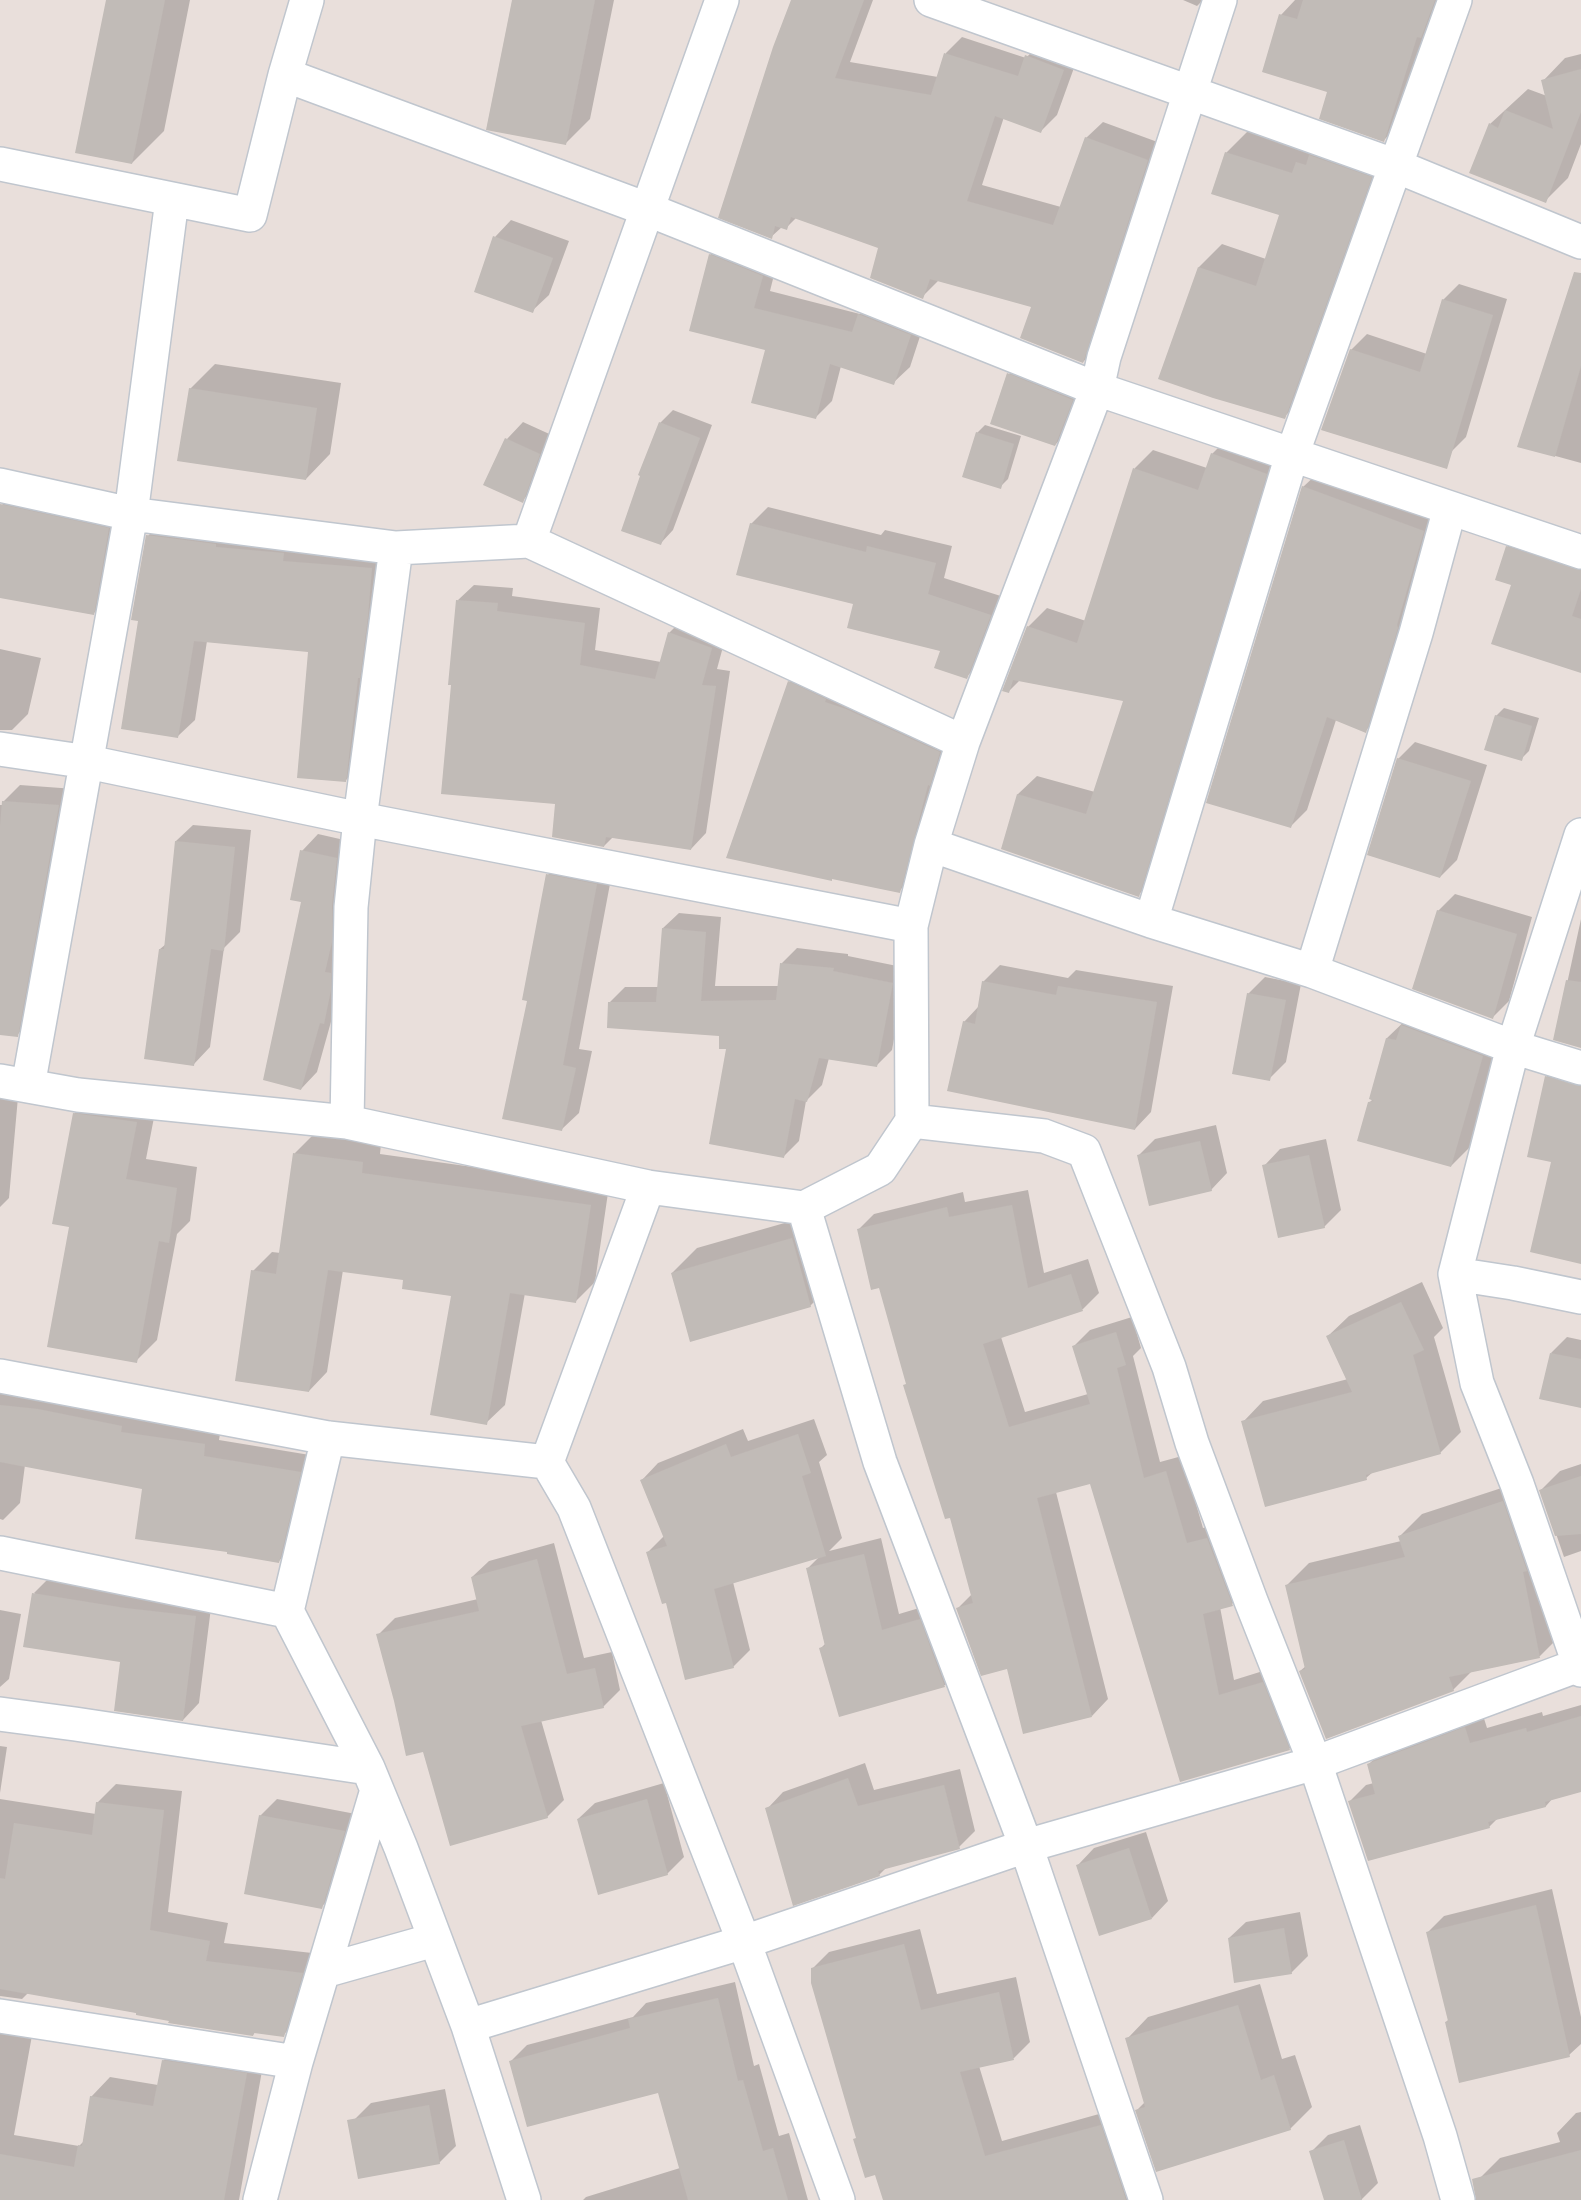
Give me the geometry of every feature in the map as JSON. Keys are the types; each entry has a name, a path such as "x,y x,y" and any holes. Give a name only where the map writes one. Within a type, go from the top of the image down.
{"street":[{"path":"0,164 250,216 285,75 307,0"},
{"path":"529,541 649,210 722,0"},
{"path":"931,0 1396,166 1581,242"},
{"path":"172,200 132,514 88,762 14,1084 78,1095 347,1122 648,1187 804,1208 880,1169 912,1121 911,926 931,845 963,742 1097,389 1104,357 1220,0"},
{"path":"1151,921 1292,455 1455,0"},
{"path":"285,75 649,210 1097,389 1581,552"},
{"path":"0,485 132,514 396,548 529,541 963,742"},
{"path":"1312,971 1416,633 1450,508"},
{"path":"347,1122 351,907 360,819 396,548"},
{"path":"0,749 88,762 360,819 911,926"},
{"path":"468,2026 744,1942 1026,1846 1315,1763 1580,1666 1517,1484 1477,1383 1455,1274 1513,1047 1581,835"},
{"path":"931,845 1151,921 1312,971 1513,1047 1581,1068"},
{"path":"912,1121 1044,1136 1084,1151 1169,1367 1196,1454 1315,1763 1440,2136 1458,2200"},
{"path":"547,1462 648,1187"},
{"path":"804,1208 880,1462 1026,1846 1146,2200"},
{"path":"1455,1274 1581,1297"},
{"path":"0,1376 328,1437 547,1462"},
{"path":"328,1437 287,1611 373,1779 401,1848 468,2026 524,2200"},
{"path":"547,1462 574,1508 744,1942 838,2200"},
{"path":"0,1553 287,1611"},
{"path":"0,1714 75,1724 373,1779"},
{"path":"260,2200 296,2062 324,1971 373,1779"},
{"path":"324,1971 434,1940"},
{"path":"0,2016 296,2062"}],"building":[{"path":"106,0 165,0 132,164 75,153"},
{"path":"512,0 595,0 566,145 486,130"},
{"path":"791,0 864,0 835,78 931,95 944,53 1018,76 1025,55 1064,70 1041,133 995,116 967,201 1053,225 1085,137 1148,160 1083,363 1020,338 1031,307 930,279 923,299 870,278 878,248 791,217 787,230 775,226 772,239 718,218 773,47"},
{"path":"1303,0 1435,0 1421,38 1417,37 1384,142 1319,119 1327,92 1262,72 1279,14 1297,19"},
{"path":"1581,69 1581,112 1546,203 1469,173 1489,123 1498,128 1505,110 1553,129 1541,80"},
{"path":"1225,152 1292,173 1296,162 1306,165 1309,155 1372,177 1285,419 1158,379 1198,267 1256,286 1279,215 1211,194"},
{"path":"493,236 553,258 533,313 474,292"},
{"path":"709,254 763,276 754,308 852,332 858,314 911,335 894,385 830,364 816,419 751,403 765,350 689,331"},
{"path":"1574,272 1581,273 1581,366 1555,457 1517,447"},
{"path":"1442,299 1493,315 1447,469 1321,430 1350,349 1420,372"},
{"path":"1007,373 1073,400 1055,446 990,424"},
{"path":"189,388 317,408 306,480 177,461"},
{"path":"659,422 700,438 661,545 621,531 640,476 638,475"},
{"path":"976,432 1014,444 1001,489 962,477"},
{"path":"505,438 540,454 523,503 483,485"},
{"path":"1211,453 1267,474 1139,897 1001,849 1017,794 1086,814 1123,701 1013,680 1009,693 1002,691 1027,626 1077,643 1133,468 1198,490"},
{"path":"1302,486 1424,531 1366,733 1327,717 1291,828 1206,803"},
{"path":"0,504 109,528 94,615 0,598"},
{"path":"750,523 866,552 867,546 936,563 928,594 991,615 967,679 934,668 940,651 847,628 853,604 736,575"},
{"path":"146,535 216,544 216,547 284,553 283,561 372,568 368,616 346,782 297,778 308,652 194,641 178,738 121,729 138,621 131,620"},
{"path":"1506,546 1581,570 1581,589 1572,616 1581,619 1581,673 1491,644 1511,585 1495,580"},
{"path":"456,600 498,603 497,611 585,623 580,665 655,679 668,632 712,648 702,685 716,686 691,850 606,837 604,847 552,837 555,804 441,794"},
{"path":"788,681 826,699 825,702 846,709 940,752 930,786 928,785 900,893 726,858"},
{"path":"1495,715 1532,726 1522,761 1484,750"},
{"path":"1397,758 1471,781 1440,878 1367,855"},
{"path":"2,801 59,805 18,1037 0,1035"},
{"path":"175,841 235,847 224,951 211,949 194,1066 144,1059 159,949 164,949"},
{"path":"300,850 337,858 332,905 332,942 325,972 331,973 331,990 324,1024 320,1023 301,1090 263,1080 301,902 290,900"},
{"path":"546,874 597,884 563,1065 576,1068 562,1131 502,1119 527,1001 522,1000"},
{"path":"1437,910 1517,934 1493,1019 1412,989"},
{"path":"662,928 706,932 701,1001 776,1000 780,963 834,968 833,971 893,983 877,1067 819,1058 807,1102 795,1099 784,1158 709,1144 726,1049 719,1049 719,1036 607,1028 608,1002 656,1002"},
{"path":"1566,980 1581,982 1581,1048 1553,1040"},
{"path":"982,981 1056,995 1058,986 1157,1002 1135,1130 947,1091 963,1021 975,1024"},
{"path":"1247,993 1286,1000 1270,1081 1232,1074"},
{"path":"1401,1025 1483,1056 1451,1167 1357,1141 1368,1102 1374,1101 1369,1099 1386,1038 1396,1040"},
{"path":"1545,1076 1581,1086 1581,1264 1530,1252 1551,1162 1527,1157"},
{"path":"73,1113 137,1122 126,1179 177,1188 169,1243 159,1241 137,1363 47,1347 69,1227 52,1224"},
{"path":"1200,1141 1212,1191 1149,1206 1137,1155"},
{"path":"293,1153 363,1162 362,1173 591,1205 576,1303 510,1293 487,1425 430,1415 451,1296 402,1289 403,1280 328,1270 309,1392 235,1381 251,1270 276,1274"},
{"path":"1309,1155 1325,1228 1278,1238 1262,1165"},
{"path":"1012,1205 1028,1288 1071,1274 1083,1311 983,1344 1009,1427 1090,1404 1072,1346 1116,1332 1126,1365 1117,1368 1144,1478 1166,1471 1187,1543 1207,1538 1233,1606 1203,1614 1219,1695 1263,1682 1290,1750 1180,1782 1090,1484 1037,1498 1092,1717 1023,1734 1007,1669 981,1676 956,1608 973,1603 950,1518 945,1519 903,1385 906,1384 879,1288 871,1290 857,1229 947,1207 949,1217"},
{"path":"792,1238 811,1307 690,1342 671,1273"},
{"path":"1401,1302 1424,1350 1413,1355 1441,1454 1366,1475 1367,1480 1265,1507 1241,1421 1352,1392 1326,1336"},
{"path":"1550,1353 1581,1359 1581,1408 1539,1399"},
{"path":"0,1405 38,1409 122,1426 121,1432 205,1444 204,1456 301,1472 279,1563 227,1554 227,1552 135,1539 142,1489 0,1462"},
{"path":"798,1434 811,1473 802,1476 826,1556 714,1589 734,1668 685,1680 666,1603 662,1604 646,1552 667,1546 640,1480 726,1444 731,1457"},
{"path":"1581,1476 1581,1534 1555,1536 1539,1490"},
{"path":"1503,1501 1527,1571 1523,1572 1540,1658 1449,1677 1454,1691 1326,1739 1299,1671 1305,1669 1285,1585 1405,1557 1398,1536"},
{"path":"864,1554 882,1630 920,1619 945,1687 839,1717 819,1648 825,1646 806,1568"},
{"path":"537,1559 567,1674 595,1668 604,1708 521,1726 548,1818 450,1846 423,1752 406,1756 376,1634 479,1611 471,1577"},
{"path":"32,1593 125,1608 196,1616 183,1721 114,1711 120,1662 23,1647"},
{"path":"1581,1716 1581,1792 1545,1802 1546,1807 1488,1822 1490,1828 1368,1861 1348,1801 1375,1794 1367,1764 1465,1727 1470,1743 1526,1728 1527,1732"},
{"path":"848,1778 858,1806 944,1785 960,1849 878,1871 880,1876 793,1906 765,1808"},
{"path":"647,1799 668,1875 598,1895 577,1819"},
{"path":"96,1802 164,1810 150,1930 210,1941 206,1961 303,1973 284,2037 254,2033 253,2036 168,2023 169,2021 136,2015 136,2013 0,1989 0,1878 5,1879 14,1823 92,1835"},
{"path":"259,1815 345,1831 322,1909 244,1894"},
{"path":"1129,1848 1152,1919 1099,1936 1076,1865"},
{"path":"1536,1905 1570,2057 1459,2083 1445,2022 1448,2021 1426,1932"},
{"path":"1284,1928 1292,1974 1234,1983 1228,1938"},
{"path":"904,1944 921,2010 999,1992 1014,2060 960,2072 985,2156 1101,2125 1126,2200 883,2200 875,2175 865,2178 853,2139 856,2138 811,1983 811,1968"},
{"path":"718,1998 738,2081 743,2080 763,2151 773,2148 788,2200 688,2200 658,2093 527,2127 509,2061 630,2028 628,2019"},
{"path":"1238,2005 1261,2080 1274,2075 1291,2130 1156,2172 1135,2110 1145,2107 1125,2038"},
{"path":"162,2060 247,2073 224,2200 0,2200 0,2154 74,2167 78,2145 82,2146 90,2096 153,2106"},
{"path":"429,2105 440,2164 358,2179 347,2120"},
{"path":"1344,2140 1362,2200 1324,2200 1309,2151"},
{"path":"1581,2150 1581,2200 1476,2200 1472,2179"}]}
